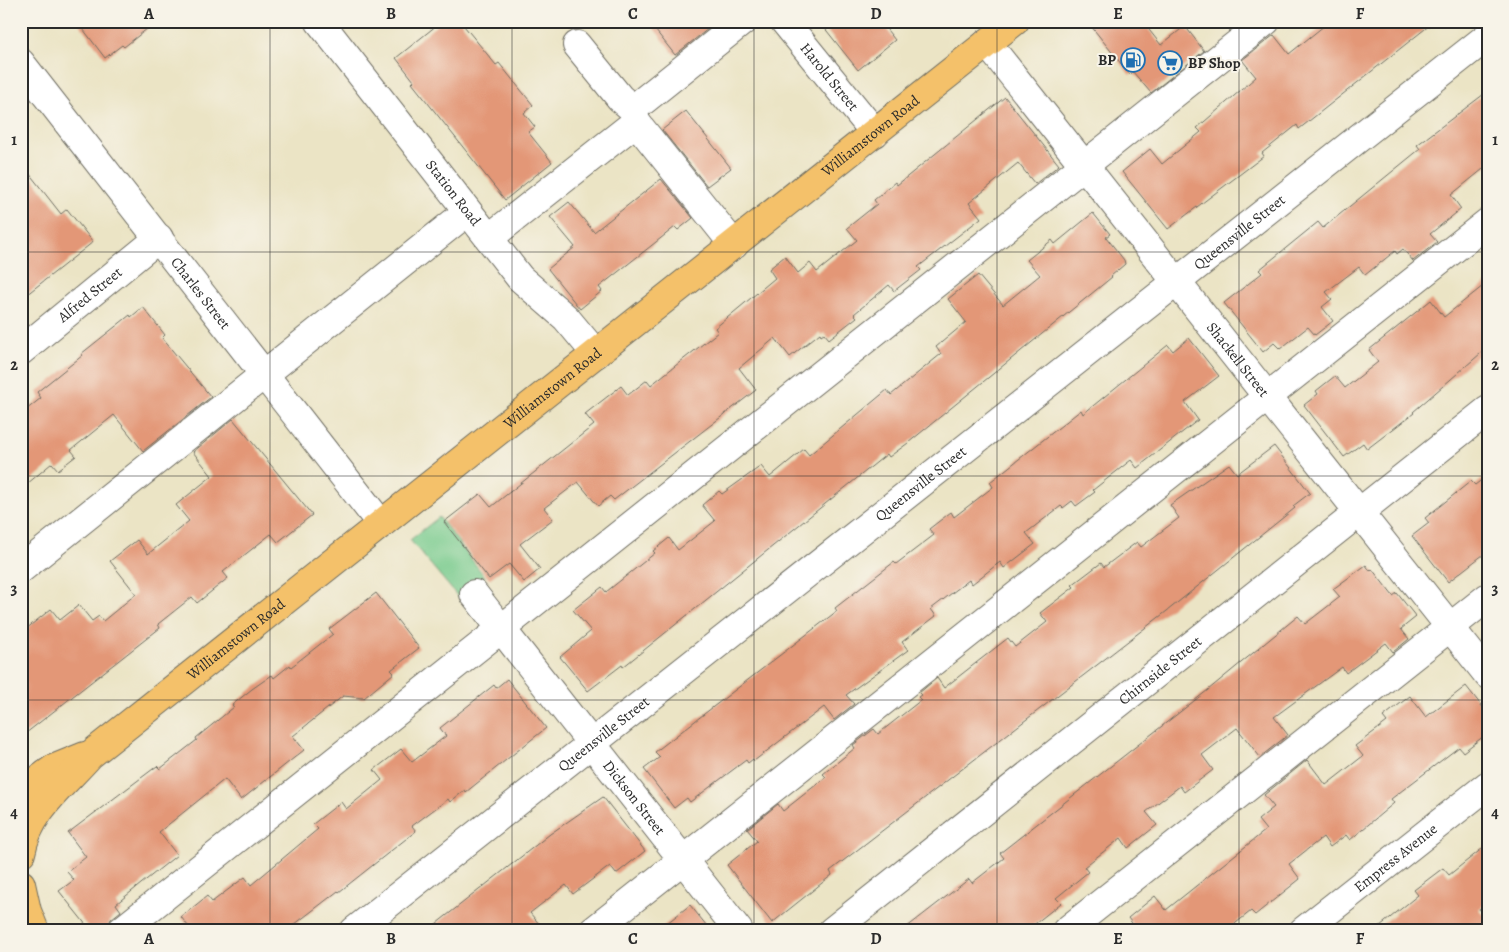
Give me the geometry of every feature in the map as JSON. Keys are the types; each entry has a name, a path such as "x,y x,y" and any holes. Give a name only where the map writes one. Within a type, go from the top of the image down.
{"main road":[{"name":"Williamstown Road","path":"51,797 90,755 1016,21"},
{"name":"Williamstown Road","path":"21,792 53,769 90,755"},
{"path":"21,853 32,819 51,797"},
{"path":"21,884 34,931"}],"street":[{"name":"Station Road","path":"319,21 467,212 527,285 566,318 596,354"},
{"path":"489,238 743,21"},
{"name":"Harold Street","path":"784,21 875,133"},
{"path":"121,931 1266,21"},
{"name":"Queensville Street","path":"354,931 1488,36"},
{"name":"Shackell Street","path":"987,43 1488,675"},
{"path":"577,45 634,115 734,245"},
{"name":"Charles Street","path":"21,63 381,524"},
{"path":"21,569 264,372 467,212"},
{"path":"593,931 1488,222"},
{"name":"Alfred Street","path":"21,351 158,238"},
{"name":"Chirnside Street","path":"832,931 1488,410"},
{"name":"Dickson Street","path":"474,594 739,931"},
{"path":"1066,931 1488,597"},
{"name":"Empress Avenue","path":"1303,931 1488,785"},
{"name":"Williamstown Road","path":"21,820 51,797"},
{"path":"21,916 34,931"}],"green space":[{"path":"439,517 485,577 459,598 410,540"}],"building":[{"path":"77,21 157,21 124,47 122,45 105,58"},
{"path":"442,21 460,21 496,65 499,63 533,105 524,113 535,127 528,132 552,162 505,200 412,83 414,81 396,58"},
{"path":"648,21 718,21 675,55"},
{"path":"819,21 880,21 895,40 858,70"},
{"path":"1087,21 1142,21 1161,45 1185,26 1204,51 1151,93 1133,72 1130,75"},
{"path":"1330,21 1435,21 1299,129 1297,125 1262,153 1264,156 1168,229 1122,172 1150,149 1162,164 1201,132 1197,128 1256,77 1242,60 1274,35 1289,54"},
{"path":"1488,91 1488,165 1451,195 1461,209 1430,234 1437,242 1413,261 1403,249 1397,254 1395,251 1365,275 1359,267 1326,292 1332,299 1322,307 1333,321 1315,335 1308,327 1280,349 1274,343 1263,352 1224,303 1262,273 1259,270 1318,222 1323,228 1420,149 1417,145"},
{"path":"1005,97 1059,165 1035,184 1018,163 969,203 981,218 918,267 921,270 894,291 889,285 854,314 857,317 829,339 824,333 821,335 820,333 790,357 775,338 739,368 756,390 614,500 610,496 598,506 578,482 544,508 553,519 520,544 540,569 524,582 509,564 489,579 444,522 480,494 491,507 594,425 585,414 621,386 628,395 647,380 651,385 718,332 715,328 775,278 769,269 785,256 798,273 810,263 817,272 857,240 847,228 877,204 874,200 895,182 897,185"},
{"path":"686,111 731,168 707,186 662,130"},
{"path":"21,163 61,214 67,209 93,242 21,299"},
{"path":"661,179 693,218 678,230 675,227 599,287 602,291 580,309 548,269 575,247 550,217 569,202 594,232"},
{"path":"1093,213 1110,234 1106,237 1124,260 1125,264 1112,277 908,443 889,457 887,454 623,667 622,665 588,691 560,657 591,631 573,610 602,587 606,592 655,553 653,551 669,538 678,550 715,521 702,505 719,491 722,494 761,466 770,477 804,449 809,455 887,390 891,395 941,354 936,347 966,322 948,299 978,275 1003,305 1040,275 1027,260 1052,240 1055,244"},
{"path":"1488,282 1488,347 1414,413 1367,449 1363,443 1344,457 1304,405 1318,394 1316,391 1335,376 1345,388 1378,362 1369,350 1431,300 1444,317"},
{"path":"143,307 165,335 162,338 211,397 143,451 114,415 71,450 76,456 58,470 52,463 21,489 21,414 41,398 37,392 83,355 81,354"},
{"path":"1189,338 1219,376 1185,402 1198,420 1137,468 1131,460 1076,506 1072,501 1063,508 1061,506 1026,533 1035,544 1004,568 1000,562 972,584 969,580 931,609 936,616 902,642 908,650 846,695 854,704 834,720 824,707 754,761 753,759 748,763 746,760 690,802 687,798 674,808 644,769 660,757 655,752 837,611 835,608 894,562 896,564 934,535 929,529 951,512 954,517 993,487 990,482 1081,410 1083,414 1168,345 1173,351"},
{"path":"233,419 312,515 278,542 271,534 223,572 228,578 197,603 192,597 158,624 160,628 21,737 21,633 51,609 60,620 79,605 92,621 99,616 103,621 136,594 110,561 137,540 148,554 189,521 176,505 212,476 193,452"},
{"path":"1274,446 1310,493 1293,506 1295,508 1167,611 830,871 832,875 772,923 727,865 757,841 747,829 778,804 783,811 826,777 823,774 855,748 853,745 874,729 878,734 921,700 918,697 921,695 919,693 937,678 944,688 1008,638 1015,647 1047,622 1040,613 1074,587 1072,585 1101,563 1104,567 1137,542 1141,547 1179,518 1170,505 1229,464 1237,474"},
{"path":"1488,475 1488,551 1448,582 1412,536 1429,523 1425,518 1471,481 1475,485"},
{"path":"1366,565 1370,571 1372,569 1393,596 1397,593 1416,617 1401,629 1409,639 1393,652 1386,643 1346,673 1342,667 1274,717 1288,735 1260,757 1237,728 1202,755 1213,770 1184,792 1180,786 1146,812 1157,825 1128,848 1121,838 1084,867 1088,872 1056,898 1061,903 1026,931 902,931 969,879 972,883 1004,858 1000,853 1208,690 1298,616 1305,624 1340,597 1333,589"},
{"path":"376,593 419,648 391,670 394,673 364,698 343,696 293,736 304,750 241,800 225,779 159,832 177,855 116,904 121,911 111,919 106,931 91,931 59,891 74,880 67,872 86,857 68,833 157,766 160,769 197,740 196,738 234,707 232,705 252,689 272,675 274,678 290,665 291,667 333,634 329,629"},
{"path":"507,679 546,728 466,792 465,790 450,802 448,799 412,826 416,831 286,931 192,931 181,917 207,896 212,902 245,877 251,885 318,829 313,824 341,802 346,809 382,780 374,770 401,749 412,762 446,736 440,728 494,685 496,688"},
{"path":"1466,686 1488,714 1488,733 1463,752 1459,747 1391,799 1394,803 1350,840 1346,835 1330,847 1323,837 1289,864 1300,879 1255,915 1251,911 1226,931 1138,931 1128,918 1155,896 1166,910 1266,830 1258,820 1274,807 1264,795 1307,760 1326,785 1363,756 1355,746 1387,722 1383,717 1410,696 1426,717"},
{"path":"603,797 645,851 616,874 610,866 573,894 566,885 530,913 545,931 427,931 550,834"},
{"path":"1488,844 1488,902 1479,909 1488,919 1473,931 1374,931 1418,895 1414,890 1443,868 1449,875"},
{"path":"690,905 711,931 657,931"}],"place":[{"name":"BP","path":"1133,60"},
{"name":"BP Shop","path":"1170,63"}]}
